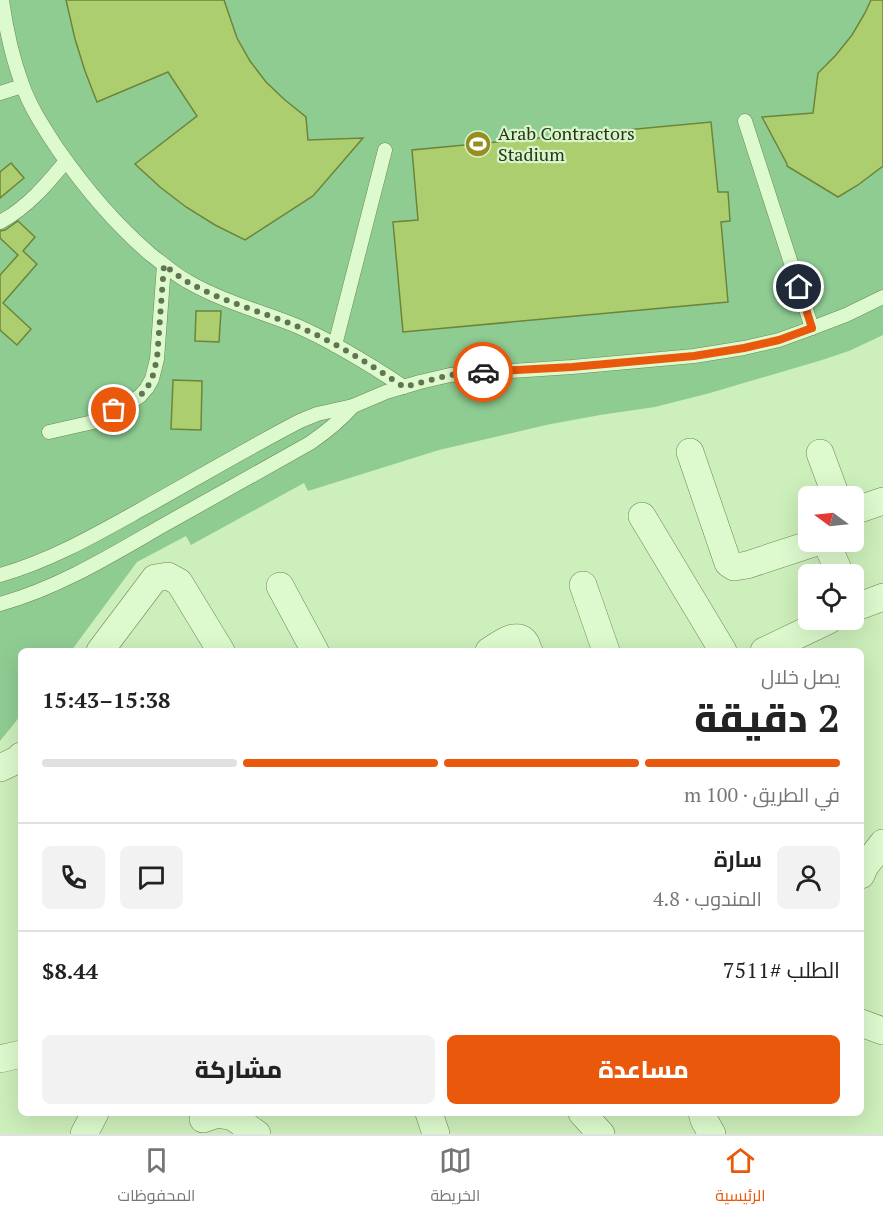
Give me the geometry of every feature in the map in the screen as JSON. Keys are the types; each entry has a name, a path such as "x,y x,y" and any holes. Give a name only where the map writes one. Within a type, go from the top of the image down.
{"street":[{"path":"690,452 728,563 734,567 747,565 798,548"},
{"path":"820,453 832,486"},
{"path":"864,508 883,501"},
{"path":"642,516 721,648"},
{"path":"102,648 155,578 168,576 179,582 218,648"},
{"path":"583,585 605,648"},
{"path":"280,586 313,648"},
{"path":"864,604 883,597"},
{"path":"770,648 808,630"},
{"path":"494,648 518,637 524,640 528,648"},
{"path":"0,768 18,759"},
{"path":"864,870 883,843"},
{"path":"864,1024 883,1031"},
{"path":"0,1059 18,1055"},
{"path":"84,1134 93,1116"},
{"path":"228,1116 257,1134"},
{"path":"430,1116 435,1134"},
{"path":"585,1116 601,1134"},
{"path":"703,1116 712,1134"}],"lane":[{"path":"2,0 10,45 22,86 42,125 87,190 136,242 186,281 209,293 299,327 335,345 404,387"},
{"path":"0,93 22,86"},
{"path":"745,121 812,328"},
{"path":"335,345 385,150"},
{"path":"0,222 26,204 66,161"},
{"path":"49,432 102,420 121,405 140,396 147,388 156,369 164,265"},
{"path":"0,575 61,552 101,532 309,417 353,406 386,392 450,375 572,367 744,348 779,340 812,328 883,297"},
{"path":"0,603 28,595 107,557 326,433 353,406"},
{"path":"263,441 274,463"},
{"path":"21,569 28,595"}],"green space":[{"path":"0,0 883,0 883,335 849,351 710,393 655,407 546,425 439,450 308,491 304,483 191,545 186,536 137,562 73,648 18,648 18,719 0,741"}],"building":[{"path":"66,0 224,0 237,38 250,61 266,82 306,117 308,140 363,138 313,196 245,240 186,207 135,164 197,116 168,72 97,102 75,39"},
{"path":"871,0 883,0 883,166 838,197 787,166 762,117 813,113 818,73 852,35"},
{"path":"711,122 718,192 728,192 730,221 721,222 728,302 403,332 393,222 418,220 412,150"},
{"path":"11,163 24,178 0,198 0,172"},
{"path":"18,221 35,237 23,251 37,264 3,303 31,329 17,345 0,330 0,275 18,255 0,238 0,231"},
{"path":"196,311 221,311 219,342 195,341"},
{"path":"173,380 202,381 201,430 171,429"}],"way so far":[{"path":"114,410 140,396 147,388 156,369 164,265 186,281 209,293 299,327 335,345 404,387 450,375 483,372"}],"place":[{"name":"Arab Contractors Stadium","path":"478,144"}],"route":[{"path":"483,372 694,356 779,340 812,328 799,287"}]}
